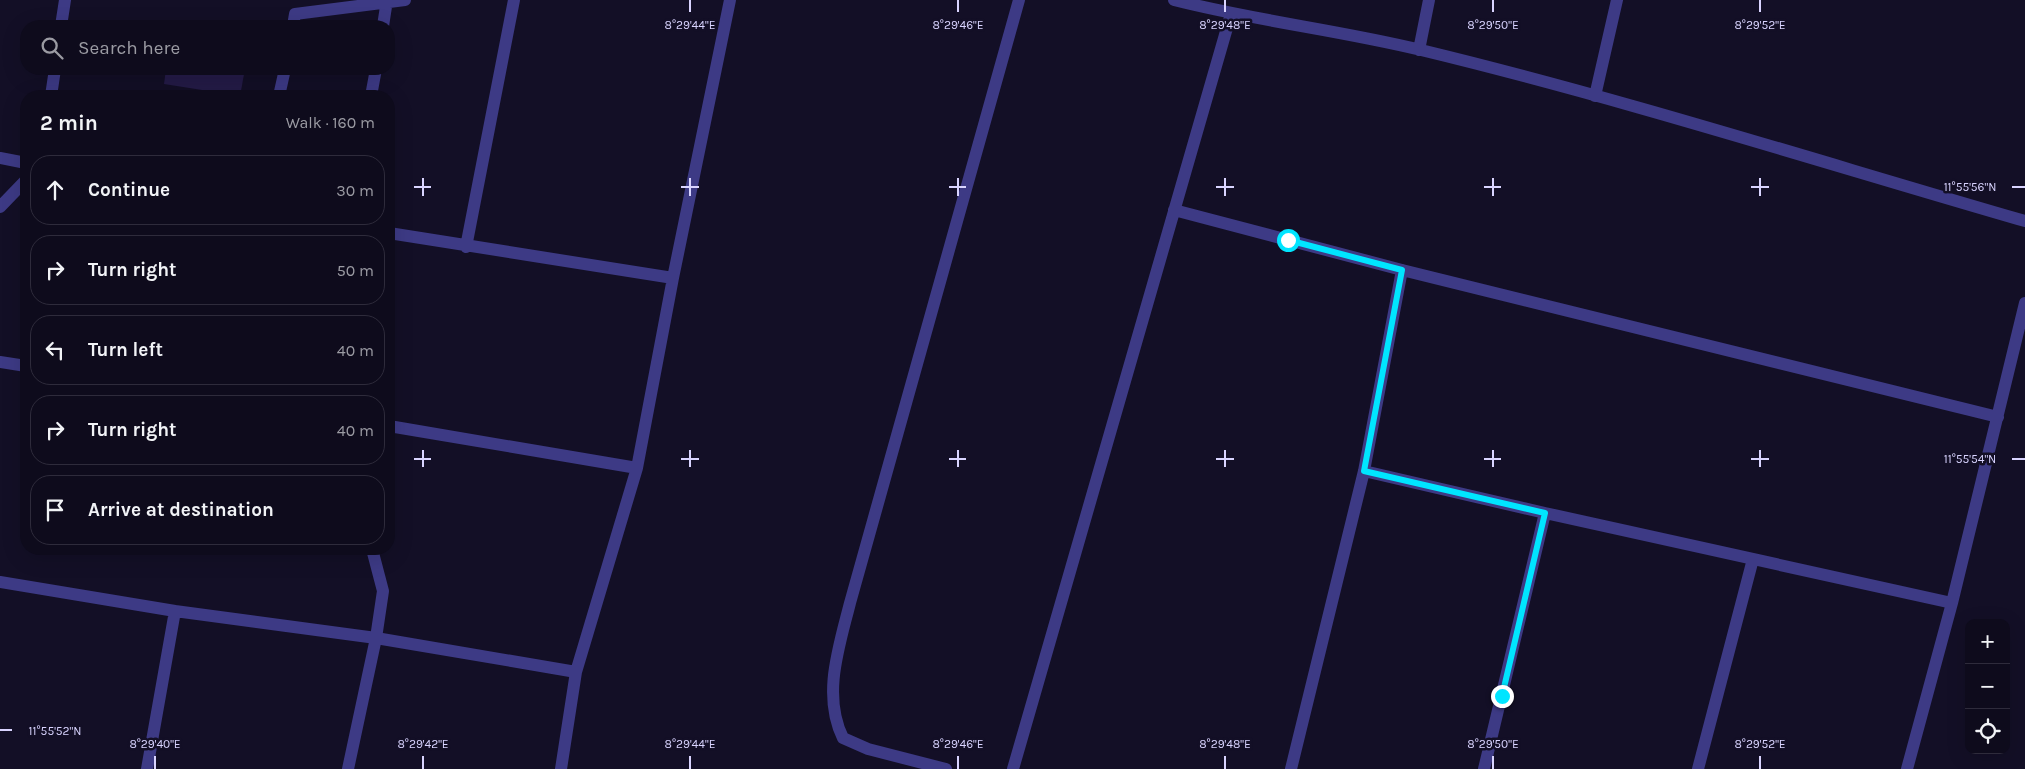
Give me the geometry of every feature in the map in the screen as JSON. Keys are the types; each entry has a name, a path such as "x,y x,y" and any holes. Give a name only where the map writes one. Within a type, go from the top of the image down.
{"street":[{"path":"62,20 65,0"},
{"path":"294,20 296,14 404,0"},
{"path":"466,247 514,0"},
{"path":"561,769 576,672 637,468 672,278 730,0"},
{"path":"946,769 868,749 843,738 835,722 833,699 835,664 1019,0"},
{"path":"1174,0 1231,14 1419,50 1595,96 2025,221"},
{"path":"1419,50 1429,0"},
{"path":"1595,96 1617,0"},
{"path":"384,20 387,1"},
{"path":"1013,769 1231,14"},
{"path":"51,90 54,75"},
{"path":"280,90 284,75"},
{"path":"372,90 375,75"},
{"path":"0,158 20,162"},
{"path":"0,207 20,186"},
{"path":"1174,210 1402,270 1998,417"},
{"path":"395,234 466,247 672,278"},
{"path":"1291,769 1364,471 1402,270"},
{"path":"1907,769 1952,603 2025,303"},
{"path":"0,362 20,365"},
{"path":"395,427 637,468"},
{"path":"1364,471 1952,603"},
{"path":"1484,769 1545,513"},
{"path":"348,769 376,638 383,591 374,555"},
{"path":"1698,769 1753,559"},
{"path":"0,582 175,612 376,638 576,672"},
{"path":"147,769 175,612"}],"building":[{"path":"165,75 244,75 241,90 202,90 164,84"}],"route":[{"path":"1288,240 1402,270 1364,471 1545,513 1502,696"}]}
